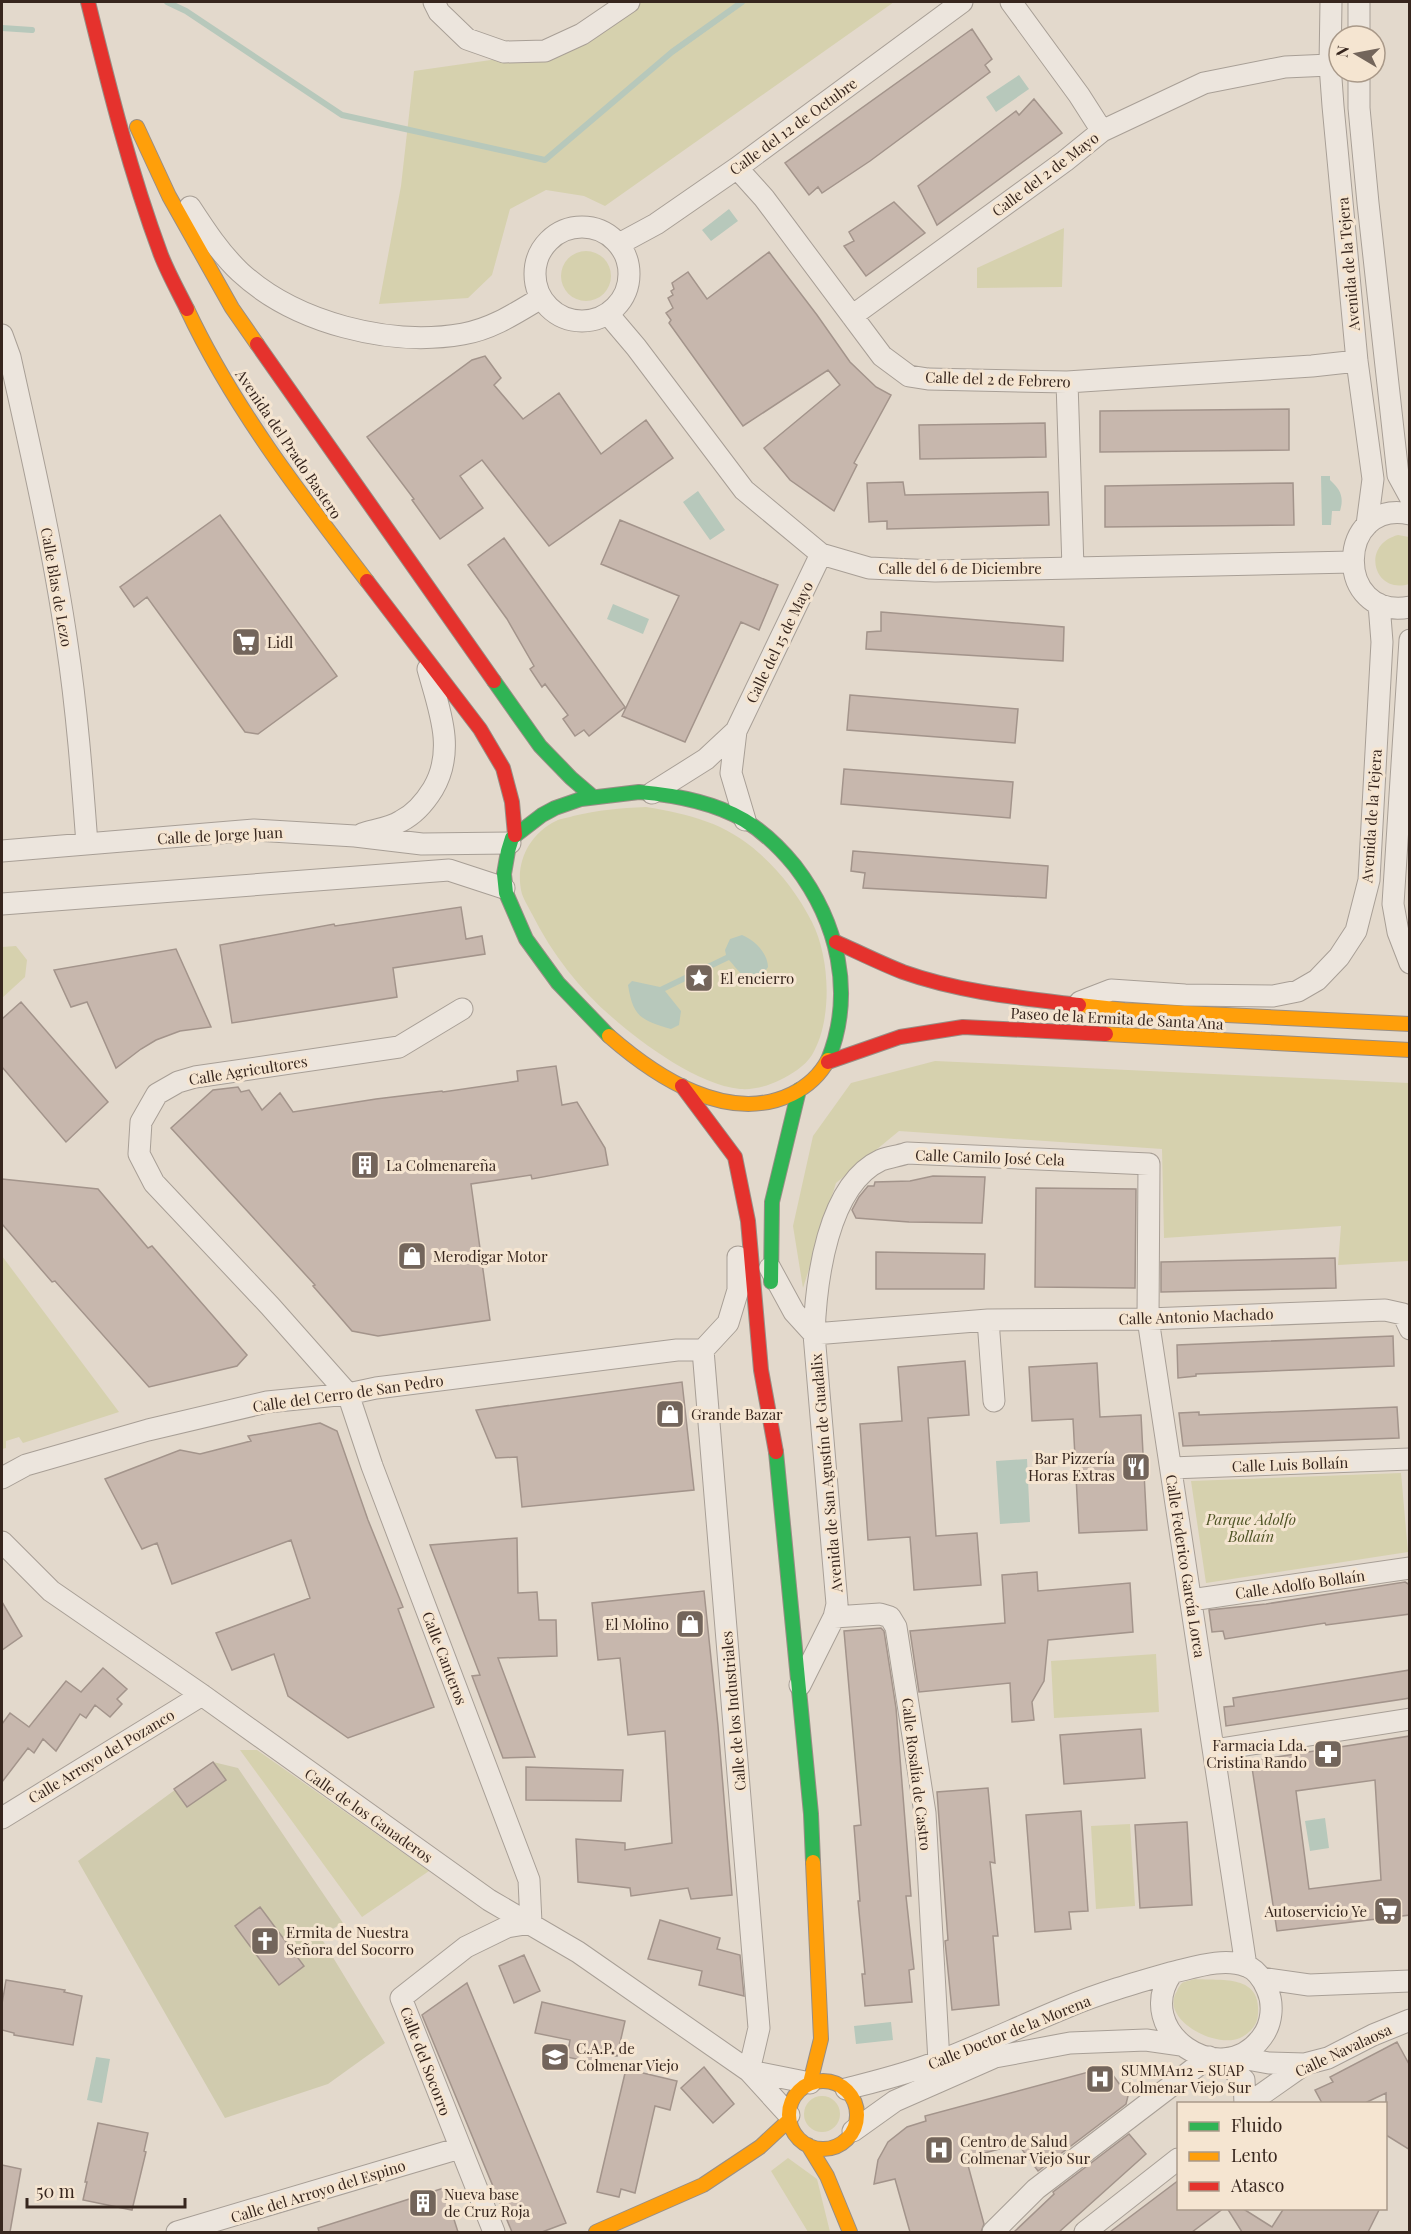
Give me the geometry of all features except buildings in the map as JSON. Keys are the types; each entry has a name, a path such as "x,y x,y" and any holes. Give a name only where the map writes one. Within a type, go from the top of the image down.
{"main road":[{"name":"Avenida del Prado Bastero","path":"88,2 120,130 140,195 162,257 198,333 244,413 323,524 480,729 503,768 512,802 512,839 504,888"},
{"name":"Avenida del Prado Bastero","path":"102,2 133,116 147,152 232,308 540,747 592,796"},
{"path":"504,888 527,942 571,998 626,1049 682,1086 708,1097 736,1104 771,1102 798,1090 817,1076 828,1062 842,1005 841,975 836,942 822,909 799,870 768,838 745,820 698,801 652,793 592,796 565,801 540,814 512,839"},
{"name":"Paseo de la Ermita de Santa Ana","path":"836,942 904,972 957,987 1074,1005 1124,1010 1410,1023"},
{"name":"Paseo de la Ermita de Santa Ana","path":"828,1062 900,1037 963,1027 1410,1050"},
{"path":"682,1086 735,1157 748,1221 761,1370 776,1452 811,1814 821,2039 810,2084"},
{"name":"Avenida de San Agustín de Guadalix","path":"772,1301 770,1267 772,1202 798,1090"},
{"path":"776,1452 778,1381"},
{"path":"821,2039 831,2064 853,2098 857,2109 857,2120 849,2152"},
{"path":"846,2089 834,2082 822,2080 810,2084 799,2091 791,2102 789,2117 793,2130 799,2139 808,2145 827,2176 850,2232"},
{"path":"596,2232 703,2185 760,2147 789,2117"},
{"path":"789,2154 808,2145 828,2148 838,2145 853,2131"},
{"path":"842,2212 843,2185"}],"street":[{"path":"435,2 439,12 467,39 504,52 545,51 582,34 629,2"},
{"name":"Calle del 12 de Octubre","path":"619,244 656,224 736,168 962,2"},
{"path":"1011,2 1080,95 1102,131"},
{"name":"Avenida de la Tejera","path":"1330,2 1330,24"},
{"path":"1359,2 1359,24"},
{"name":"Calle del 2 de Mayo","path":"852,316 1065,161 1102,131 1204,83 1285,67 1327,65"},
{"name":"Avenida de la Tejera","path":"1332,84 1357,361 1373,479 1367,525"},
{"name":"Avenida de la Tejera","path":"1359,84 1359,108 1368,203 1398,475 1410,497"},
{"path":"133,116 220,252 242,274 280,300 319,319 364,332 416,339 464,334 503,322 541,298"},
{"name":"Calle del 2 de Febrero","path":"736,168 764,198 882,356 909,376 928,379 1067,382 1357,361"},
{"path":"577,227 592,228 607,234 619,244 626,256 629,282 618,305 608,314 594,321 579,322 564,318 551,310 541,298 536,283 535,268 540,253 549,240 562,231 577,227"},
{"name":"Calle del 6 de Diciembre","path":"608,314 656,373 744,490 821,554 869,568 935,572 1352,562"},
{"name":"Calle Blas de Lezo","path":"2,335 10,357 42,500 66,637 82,776 87,844"},
{"path":"1067,382 1073,568"},
{"path":"1410,514 1392,513 1378,517 1367,525 1358,536 1353,548 1352,562 1354,575 1368,596 1379,604 1393,608 1410,606"},
{"name":"Calle del 15 de Mayo","path":"745,820 730,773 736,731 821,554"},
{"name":"Avenida de la Tejera","path":"1074,1005 1112,990 1273,996 1298,991 1317,980 1339,957 1356,932 1369,880 1382,642 1379,604"},
{"name":"Avenida de la Tejera","path":"1410,640 1394,904 1398,932 1410,963"},
{"path":"355,836 401,822 425,802 443,767 446,747 442,723 425,660"},
{"name":"Calle del 15 de Mayo","path":"652,793 706,759 736,731"},
{"name":"Calle de Jorge Juan","path":"2,851 254,830 355,836 422,844 512,839"},
{"path":"2,904 449,870 504,888"},
{"name":"Calle Agricultores","path":"348,1394 270,1306 154,1183 139,1154 141,1122 157,1094 178,1082 195,1077 399,1047 462,1009"},
{"name":"Calle Camilo José Cela","path":"814,1334 816,1298 832,1223 844,1195 860,1174 881,1160 908,1154 1149,1164"},
{"path":"703,1350 728,1323 738,1290 738,1242 732,1194 735,1157"},
{"name":"Calle Federico García Lorca","path":"1149,1164 1148,1318 1214,1750 1253,1972"},
{"name":"Avenida de San Agustín de Guadalix","path":"770,1267 794,1312 814,1334 837,1604 834,1617 800,1685"},
{"name":"Calle Antonio Machado","path":"814,1334 988,1320 1148,1318 1385,1310 1406,1321"},
{"path":"988,1320 994,1401"},
{"name":"Calle del Cerro de San Pedro","path":"2,1478 26,1465 148,1431 267,1402 348,1394 376,1388 677,1350 703,1350"},
{"name":"Calle de los Industriales","path":"703,1350 759,2028 749,2071"},
{"name":"Calle Canteros","path":"348,1394 372,1466 529,1880 531,1923"},
{"name":"Calle Luis Bollaín","path":"1171,1468 1410,1459"},
{"name":"Calle de los Ganaderos","path":"2,1542 51,1591 202,1695 489,1900 578,1952 749,2071 789,2117"},
{"name":"Calle Adolfo Bollaín","path":"1191,1600 1410,1568"},
{"name":"Calle Rosalía de Castro","path":"834,1617 880,1614 890,1617 897,1627 925,1813 939,2062"},
{"name":"Calle Arroyo del Pozanco","path":"2,1818 202,1695"},
{"path":"1214,1750 1410,1719"},
{"name":"Calle del Socorro","path":"494,2232 401,1998 466,1947 507,1927 531,1923"},
{"path":"1305,2064 1269,2063 1193,2053 1181,2045 1161,2012 1160,1998 1163,1985 1172,1973 1211,1965 1309,1985 1410,1980"},
{"path":"1339,1983 1410,1970"},
{"path":"993,2232 1036,2189 1222,2058 1251,2049 1264,2035 1270,2020 1270,1998 1253,1972"},
{"name":"Calle Doctor de la Morena","path":"846,2089 888,2079 939,2062 1069,2006 1131,1983 1172,1973"},
{"name":"Calle Navalaosa","path":"1248,2102 1305,2064 1328,2058 1410,2020"},
{"name":"Calle Doctor de la Morena","path":"853,2131 895,2101 995,2057 1070,2043 1146,2040 1181,2045"},
{"path":"1222,2058 1244,2080 1247,2102"},
{"name":"Calle de los Ganaderos","path":"749,2071 810,2084"},
{"name":"Calle del Arroyo del Espino","path":"177,2232 460,2148"},
{"path":"1085,2232 1177,2161"}],"green space":[{"path":"629,2 894,2 605,206 584,196 546,190 510,209 492,275 468,298 379,304 401,186 414,71 560,50"},
{"path":"1064,228 1062,287 977,288 977,268"},
{"path":"586,251 600,255 607,262 611,276 607,290 600,297 586,301 572,297 565,290 561,276 565,262 572,255"},
{"path":"1398,535 1409,537 1409,584 1397,585 1387,582 1380,576 1376,567 1379,548 1386,540"},
{"path":"646,807 706,821 746,843 782,876 812,922 823,953 827,988 823,1024 819,1041 809,1059 798,1070 780,1080 750,1089 724,1086 690,1072 640,1040 601,1007 578,983 548,943 524,899 520,883 522,861 531,842 546,827 560,819 582,814"},
{"path":"16,946 27,960 25,977 2,998 2,947"},
{"path":"935,1061 1409,1083 1409,1261 1338,1265 1341,1226 1164,1238 1162,1149 899,1131 836,1183 803,1288 793,1226 813,1136 851,1083"},
{"path":"2,1256 119,1412 23,1443 19,1437 6,1441 6,1448 2,1449"},
{"name":"Parque Adolfo Bollaín","path":"1401,1473 1408,1552 1206,1583 1191,1481"},
{"path":"1156,1654 1159,1712 1054,1718 1051,1661"},
{"path":"240,1750 257,1750 429,1871 362,1917"},
{"path":"1130,1824 1135,1906 1096,1909 1091,1826"},
{"path":"1195,1979 1227,1980 1246,1986 1257,2000 1258,2017 1253,2028 1240,2038 1217,2039 1192,2029 1182,2021 1176,2012 1174,2002 1178,1989 1182,1983"},
{"path":"822,2096 835,2101 840,2114 835,2127 822,2132 809,2127 804,2114 809,2101"},
{"path":"788,2158 817,2179 830,2232 808,2232 771,2171"}],"shaded area":[{"path":"1019,75 1029,89 996,112 986,97"},
{"path":"729,209 738,221 711,241 702,230"},
{"path":"1321,476 1330,476 1330,480 1339,491 1342,502 1340,511 1332,511 1331,525 1322,525"},
{"path":"698,491 725,530 710,540 683,502"},
{"path":"613,604 649,619 643,634 607,619"},
{"path":"742,935 756,944 766,957 768,967 761,977 746,977 729,960 665,991 681,1011 679,1025 671,1029 646,1020 636,1011 628,985 632,981 660,987 726,955 725,950 730,939"},
{"path":"1027,1459 1030,1522 1000,1524 996,1461"},
{"path":"213,1762 238,1768 343,1923 320,1936 385,2043 328,2084 225,2118 78,1861"},
{"path":"1325,1818 1329,1848 1310,1851 1305,1821"},
{"path":"891,2022 893,2040 856,2044 854,2026"},
{"path":"96,2057 110,2059 102,2103 87,2100"}],"waterway":[{"path":"167,2 186,11 342,115 545,160 672,52 742,2"},
{"path":"2,28 32,30"}],"traffic: fast":[{"path":"494,681 540,746 592,796"},
{"path":"639,792 693,800 720,808 744,820 765,835 795,866 822,911 838,959 841,984 840,1009 836,1035 828,1060"},
{"path":"609,1036 558,983 526,939 506,893 504,874 512,838 542,815 581,799 639,792"},
{"path":"771,1282 772,1202 799,1090"},
{"path":"776,1452 811,1814 813,1862"}],"traffic: slow":[{"path":"137,127 169,196 232,308 257,344"},
{"path":"187,309 225,381 270,450 367,581"},
{"path":"1079,1005 1124,1010 1410,1024"},
{"path":"1106,1034 1410,1050"},
{"path":"609,1036 648,1067 671,1081 718,1100 743,1104 768,1102 792,1094 813,1080 828,1060"},
{"path":"810,2083 821,2039 813,1862"},
{"path":"823,2081 836,2084 847,2091 854,2102 857,2115 854,2128 847,2139 836,2146 823,2149 810,2146 799,2139 792,2128 789,2115 792,2102 799,2091 810,2084 823,2081"},
{"path":"596,2232 703,2185 760,2147 789,2120"},
{"path":"808,2145 827,2176 850,2232"}],"traffic: jam":[{"path":"88,2 139,192 161,255 187,309"},
{"path":"257,344 494,681"},
{"path":"367,581 480,729 503,768 512,802 515,835"},
{"path":"836,942 903,972 946,985 1079,1005"},
{"path":"828,1062 900,1037 963,1027 1106,1034"},
{"path":"682,1086 735,1157 748,1221 761,1370 776,1452"}],"place":[{"name":"Lidl","path":"246,642"},
{"name":"El encierro","path":"699,978"},
{"name":"La Colmenareña","path":"365,1165"},
{"name":"Merodigar Motor","path":"412,1256"},
{"name":"Grande Bazar","path":"670,1414"},
{"name":"Bar Pizzería Horas Extras","path":"1136,1467"},
{"name":"El Molino","path":"690,1624"},
{"name":"Farmacia Lda. Cristina Rando","path":"1328,1754"},
{"name":"Autoservicio Ye","path":"1388,1911"},
{"name":"Ermita de Nuestra Señora del Socorro","path":"265,1941"},
{"name":"C.A.P. de Colmenar Viejo","path":"555,2057"},
{"name":"SUMMA112 - SUAP Colmenar Viejo Sur","path":"1100,2079"},
{"name":"Centro de Salud Colmenar Viejo Sur","path":"939,2150"},
{"name":"Nueva base de Cruz Roja","path":"423,2203"}]}
